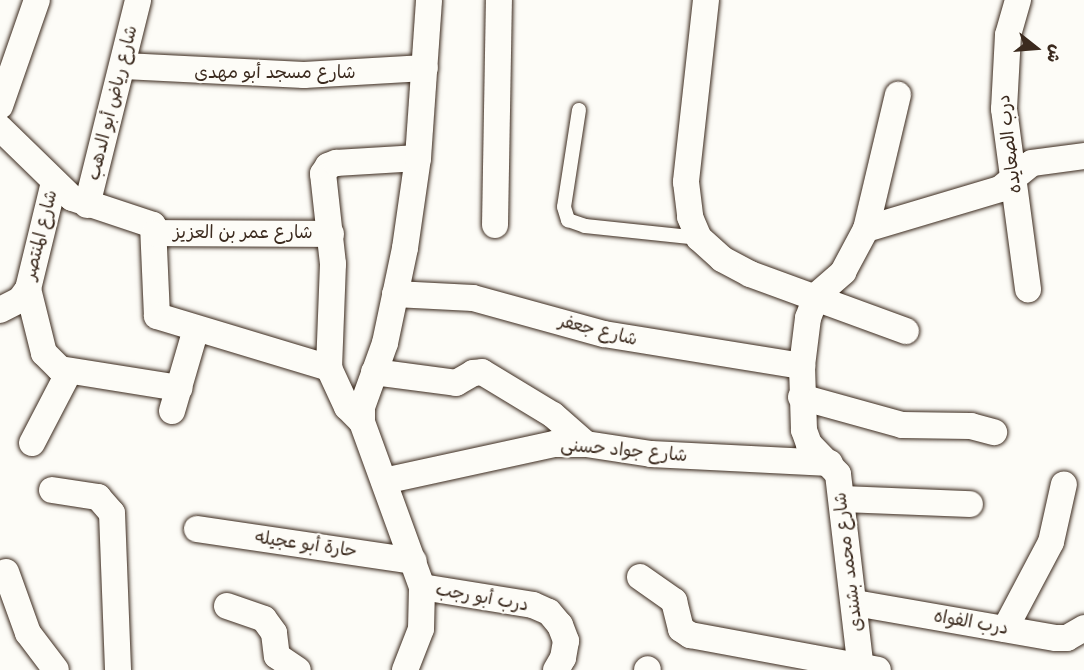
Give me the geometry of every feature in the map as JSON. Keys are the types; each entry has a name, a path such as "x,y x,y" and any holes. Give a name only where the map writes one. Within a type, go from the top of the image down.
{"street":[{"path":"0,106 37,0"},
{"name":"شارع رياض أبو الدهب","path":"87,205 124,66 138,0"},
{"path":"362,422 365,392 374,372 395,294 418,158 429,0"},
{"path":"495,225 499,0"},
{"path":"706,0 686,182 690,217 699,238 722,258 750,274 817,295 906,331"},
{"name":"درب الصعايده","path":"1018,0 1008,35 1003,72 1028,289"},
{"name":"شارع مسجد أبو مهدى","path":"124,66 294,75 426,68"},
{"name":"شارع محمد بشندى","path":"867,669 855,603 838,474 830,463 809,444 801,397 802,366 808,318 817,295 843,272 866,230 898,95"},
{"path":"0,128 72,198 87,205 149,221 155,233 155,312 162,319 329,368"},
{"path":"866,230 1000,189 1032,163 1084,156"},
{"path":"405,670 421,629 422,587 362,422 347,407 329,368 331,234 322,178 328,166 418,158"},
{"name":"شارع المنتصر","path":"0,310 20,300 28,289 54,182"},
{"name":"شارع عمر بن العزيز","path":"155,233 331,234"},
{"path":"28,289 44,352 50,362 69,372 176,399 196,329"},
{"name":"شارع جعفر","path":"395,294 473,298 604,334 802,366"},
{"path":"32,443 69,372"},
{"path":"374,372 456,383 482,372 553,415 586,444"},
{"path":"801,397 902,425 971,426 994,432"},
{"name":"شارع جواد حسنى","path":"384,480 518,450 586,444 651,454 830,463"},
{"path":"1005,629 1051,542 1064,484"},
{"path":"52,490 98,497 112,513 118,670"},
{"path":"843,499 970,504"},
{"name":"حارة أبو عجيله","path":"197,529 414,561"},
{"path":"6,572 28,633 56,670"},
{"path":"640,577 677,605 679,624 685,633 867,669"},
{"name":"درب أبو رجب","path":"422,587 533,605 549,612 560,625 566,641 563,658 556,670"},
{"name":"درب الفواه","path":"855,603 1056,638 1067,638 1084,628"},
{"path":"227,606 264,619 274,633 277,656 285,668"}],"lane":[{"path":"579,110 564,207 568,220 585,226 699,238"}]}
